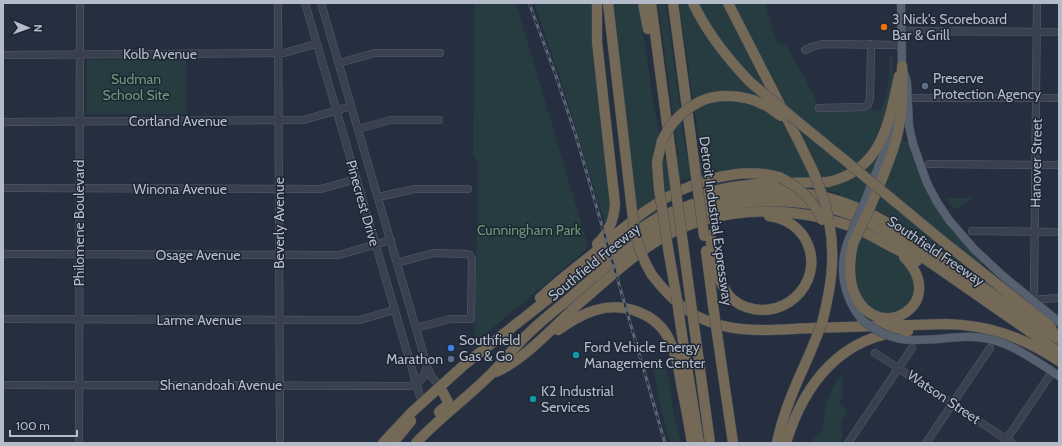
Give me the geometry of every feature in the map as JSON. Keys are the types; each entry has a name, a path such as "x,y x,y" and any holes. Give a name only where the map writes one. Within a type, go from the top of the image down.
{"highway":[{"path":"382,443 419,405 464,366 468,358 537,301 562,278 600,241 612,224 614,212 614,192 596,42 597,3"},
{"path":"608,3 636,239 645,263 652,276 667,294 684,308 700,318 728,328 760,330 963,324 987,328 1007,334 1025,341 1059,361"},
{"path":"643,3 659,99 666,116"},
{"path":"651,3 710,443"},
{"name":"Detroit Industrial Expressway","path":"673,3 696,176 707,236 713,305 733,443"},
{"path":"693,3 715,42 750,82 1050,326 1058,338"},
{"path":"728,3 814,173 825,203 826,221 833,260 832,278 822,323 792,394 782,422 777,443"},
{"path":"899,251 917,272 919,291 914,303 908,311 898,316 884,318 872,314 859,302 851,282 849,265 851,243 868,203 886,167 894,137 902,103 900,71"},
{"path":"700,198 737,186 754,184 828,182 838,180 861,168 869,160 883,138 900,71"},
{"path":"699,443 657,171 662,141 669,128 678,117 693,105 707,98 735,96 744,97 767,106 830,152 843,159"},
{"path":"562,278 651,207 682,190 707,180 738,173 760,173 779,177 798,187 813,203 826,221"},
{"name":"Southfield Freeway","path":"464,366 621,242 659,217 668,207 700,198 747,192 808,194 832,199 863,210 885,221 916,240 1047,332 1058,338"},
{"name":"Southfield Freeway","path":"416,443 442,417 491,374 522,339 588,281 632,245 661,228 688,216 716,207 745,202 779,202 817,206 859,218 890,235 1059,352"},
{"path":"491,374 505,368 540,341 580,303 645,249 670,234 712,218 750,212 783,212 809,215 832,220 855,228 907,255 935,273 951,277"},
{"path":"662,239 689,228 722,219 748,216 778,218 787,221 800,232 809,247 811,268 808,280 798,296 791,302 774,310 763,311 742,306 728,294 722,284 707,236"},
{"path":"540,341 585,314 603,308 620,307 631,309 648,317 663,330 672,347 677,361 692,443"},
{"path":"786,443 803,401 821,374 844,352 874,337 903,331 950,328 987,328"},
{"path":"408,443 446,406 448,402 447,399 440,388"},
{"path":"393,443 410,422 419,405"}],"main road":[{"path":"902,3 902,45 900,71 907,83 908,112 913,144 927,183 949,220 983,259 1059,322"},
{"path":"894,137 908,139 913,144"},
{"path":"851,243 843,258 842,274 844,283 851,304 862,320 873,329 882,334 916,341 963,337 992,340 1018,349 1056,374"}],"street":[{"name":"Philomene Boulevard","path":"79,443 80,3"},
{"name":"Beverly Avenue","path":"278,3 280,443"},
{"name":"Pinecrest Drive","path":"305,3 416,385 419,405"},
{"name":"Pinecrest Drive","path":"321,3 427,366 431,376 440,388"},
{"name":"Hanover Street","path":"1031,300 1034,291 1037,3"},
{"path":"901,31 1059,32"},
{"name":"Kolb Avenue","path":"3,55 284,53 316,44"},
{"path":"805,50 822,44 902,45"},
{"path":"819,108 864,107 868,105 870,99 870,44"},
{"path":"339,63 375,53 440,53"},
{"path":"915,98 1059,98"},
{"name":"Cortland Avenue","path":"3,122 304,120 351,106"},
{"path":"358,129 391,120 438,120"},
{"path":"929,164 1059,165"},
{"name":"Winona Avenue","path":"3,188 321,189 356,179"},
{"path":"378,198 415,189 468,189"},
{"path":"972,231 1059,232"},
{"name":"Osage Avenue","path":"3,254 344,254 391,240"},
{"path":"397,263 433,253 467,254 471,257 471,319 450,319 416,328"},
{"path":"1031,300 1059,298"},
{"name":"Larme Avenue","path":"3,319 360,320 394,310"},
{"path":"848,443 912,348"},
{"path":"926,443 990,348"},
{"name":"Watson Street","path":"875,353 953,403 1008,442"},
{"path":"416,385 423,377 427,366"},
{"path":"1008,442 1056,374"},
{"name":"Shenandoah Avenue","path":"3,385 416,385"}],"green space":[{"name":"Cunningham Park","path":"475,3 516,3 588,246 583,252 475,343 478,163 473,155"},
{"path":"534,3 594,3 611,204 606,227 564,89"},
{"path":"612,3 638,3 652,96 664,160 678,155 658,3 666,3 687,159 701,154 679,3 689,3 715,35 696,3 725,3 813,180 704,176 682,180 666,193 637,212"},
{"path":"732,3 765,3 777,43 786,45 813,93 820,111 881,110 887,90 890,56 893,56 893,82 891,99 875,147 851,172 823,179"},
{"name":"Sudman School Site","path":"87,60 186,60 187,114 87,114"},
{"path":"884,140 902,140 909,143 921,175 984,264 977,272 984,279 980,278 930,242 879,211 840,196 840,193 812,189 812,187 829,186 842,183 852,179 856,175 862,181 869,173 865,168"},
{"path":"945,198 974,198 954,210"},
{"path":"861,234 891,251 911,269 915,278 914,298 897,313 881,313 875,310 864,300 856,286 852,262"},
{"path":"658,358 668,375 674,413 681,443 670,443 652,362"},
{"path":"842,373 842,397 839,404 847,410 841,425 843,435 840,443 813,442 813,439 823,430 824,415 830,393 837,379"}],"railway":[{"path":"529,3 576,136 665,443"}],"place":[{"name":"3 Nick's Scoreboard Bar & Grill","path":"884,27"},
{"name":"Preserve Protection Agency","path":"925,86"},
{"name":"Southfield Gas & Go","path":"451,348"},
{"name":"Ford Vehicle Energy Management Center","path":"576,355"},
{"name":"Marathon","path":"451,359"},
{"name":"K2 Industrial Services","path":"533,399"}]}
